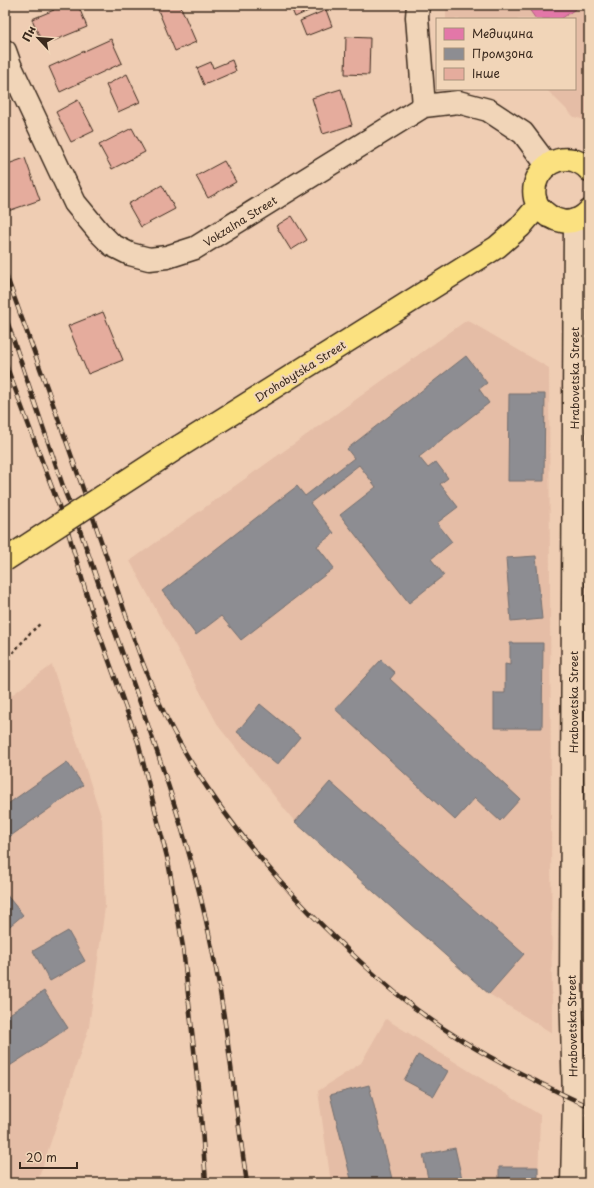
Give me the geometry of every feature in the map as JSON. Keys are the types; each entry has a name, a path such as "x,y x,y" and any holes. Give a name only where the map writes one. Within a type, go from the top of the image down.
{"main road":[{"path":"582,215 564,222 554,219 544,213 538,206 535,194 535,184 539,174 547,165 556,160 567,159 578,161 589,170"},
{"name":"Drohobytska Street","path":"5,560 180,446 497,247 520,227 538,206"}],"street":[{"path":"418,5 424,106"},
{"name":"Vokzalna Street","path":"5,51 10,65 75,203 112,245 130,254 149,259 167,257 195,248 424,106 458,102 488,110 523,133 547,165"},
{"name":"Hrabovetska Street","path":"572,1183 574,1100 571,967 582,215"}],"path":[{"path":"5,662 41,622"}],"shaded area":[{"path":"446,5 589,5 589,121 574,117 547,90 576,90 576,18 446,18"},
{"path":"467,320 549,368 552,1033 489,994 295,822 219,727 130,561"},
{"path":"52,665 102,819 105,907 89,1027 37,1183 5,1183 5,700"},
{"path":"386,1019 540,1115 538,1183 331,1183 318,1091 361,1063"}],"building: Медицина":[{"path":"526,5 581,5 562,18 535,18"}],"building: Промзона":[{"path":"466,356 487,383 479,389 489,403 419,457 428,468 436,462 448,478 440,484 458,507 437,523 452,542 431,559 444,575 409,603 340,515 376,487 359,465 310,503 334,533 317,546 334,568 241,640 221,616 196,635 162,591 297,486 305,496 354,458 347,449"},
{"path":"509,394 545,394 544,481 508,481"},
{"path":"536,556 542,619 511,622 506,558"},
{"path":"510,643 543,643 542,728 494,728 494,693 505,693 505,664 510,665"},
{"path":"381,660 395,673 390,679 520,799 500,821 475,798 455,820 335,709"},
{"path":"260,704 300,737 277,765 237,732"},
{"path":"67,762 83,785 5,840 5,806"},
{"path":"330,782 524,954 489,994 295,822"},
{"path":"5,893 23,915 5,930"},
{"path":"68,931 85,961 50,981 33,951"},
{"path":"44,991 68,1028 5,1069 5,1017"},
{"path":"418,1055 448,1071 434,1096 404,1080"},
{"path":"369,1085 393,1183 352,1183 330,1095"},
{"path":"455,1148 463,1183 429,1183 423,1155"},
{"path":"499,1167 538,1167 538,1183 499,1183"}],"building: Інше":[{"path":"51,5 78,5 87,27 43,45 32,19 54,10"},
{"path":"156,5 180,5 196,42 175,51"},
{"path":"290,5 321,5 295,17"},
{"path":"326,10 332,26 306,36 300,21"},
{"path":"346,37 370,38 369,75 345,74"},
{"path":"111,39 122,63 60,92 49,67"},
{"path":"232,60 236,71 204,85 197,68 211,62 213,68"},
{"path":"127,74 140,102 118,112 106,85"},
{"path":"341,89 352,125 323,134 312,98"},
{"path":"78,100 94,131 71,142 56,112"},
{"path":"132,128 145,152 112,169 99,145"},
{"path":"25,158 40,200 5,212 5,165"},
{"path":"224,161 236,182 208,198 196,176"},
{"path":"162,185 175,209 141,227 128,204"},
{"path":"292,216 307,240 291,250 276,226"},
{"path":"103,312 123,360 88,374 68,326"}],"railway":[{"path":"5,272 77,471 143,664 176,736 190,761 221,808 255,852 311,914 353,955 413,1007 464,1042 549,1088 589,1106"},
{"path":"5,315 65,492 155,746 190,858 209,934 221,996 247,1183"},
{"path":"5,362 66,525 94,619 138,742 168,861 183,947 201,1115 206,1183"}]}
